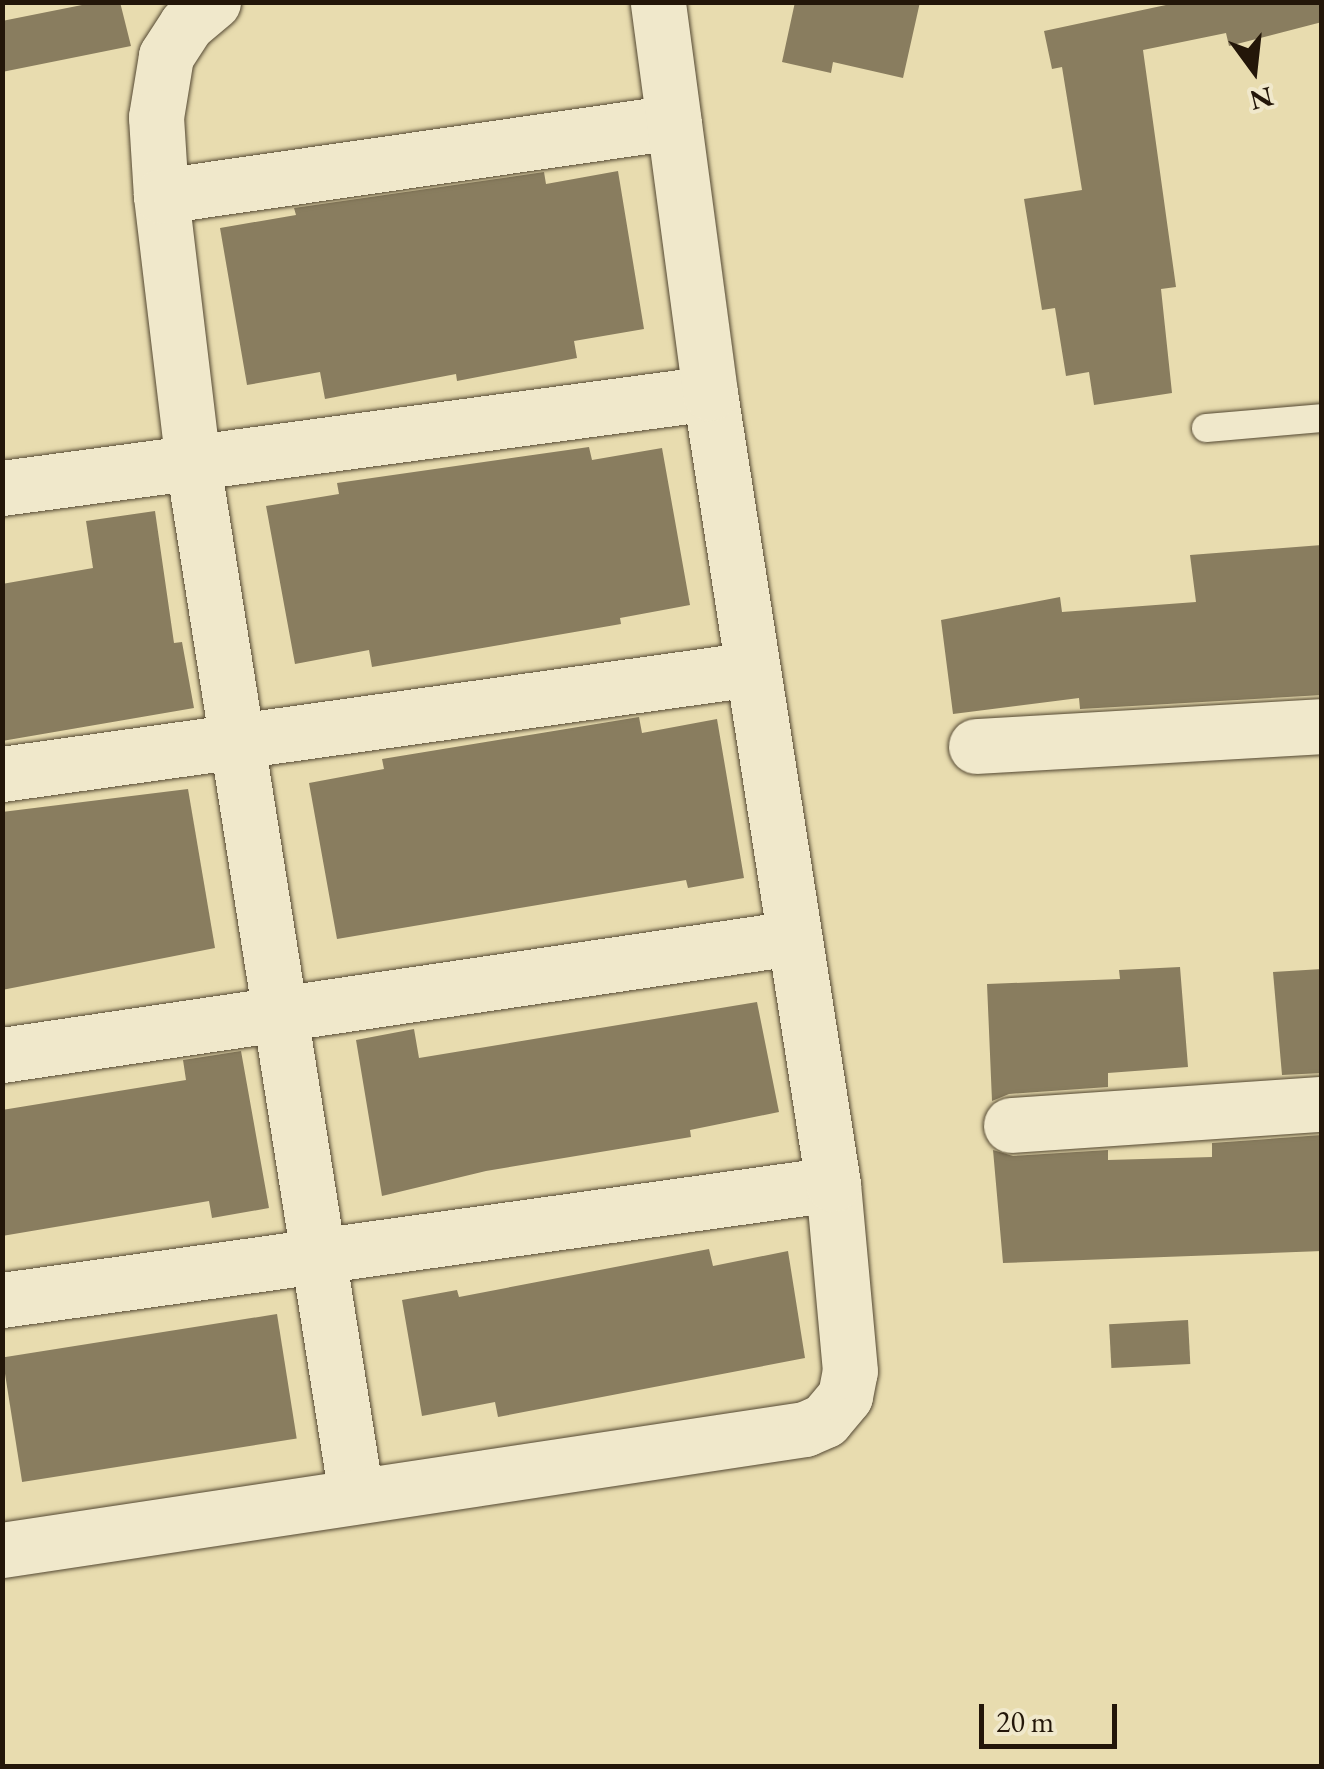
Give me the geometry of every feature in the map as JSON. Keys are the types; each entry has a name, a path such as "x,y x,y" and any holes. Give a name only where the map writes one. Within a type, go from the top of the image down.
{"street":[{"path":"214,2 186,25 166,56 156,117 161,196 194,464 356,1496"},
{"path":"2,1550 805,1428 825,1420 845,1396 850,1371 833,1184 710,393 658,2"},
{"path":"161,196 674,122"},
{"path":"2,488 710,393"},
{"path":"2,774 752,670"},
{"path":"976,746 1322,726"},
{"path":"2,1055 792,938"},
{"path":"1011,1125 1322,1104"},
{"path":"2,1300 833,1184"}],"lane":[{"path":"1206,428 1322,418"}],"building":[{"path":"97,2 120,2 131,46 2,72 2,21"},
{"path":"795,2 920,2 903,78 833,62 831,73 782,62"},
{"path":"1180,2 1322,2 1322,22 1229,46 1226,33 1143,50 1176,287 1161,289 1172,393 1094,405 1089,372 1066,376 1055,308 1042,310 1024,199 1082,190 1062,67 1052,69 1044,31"},
{"path":"618,171 644,329 574,341 577,358 457,381 456,374 325,399 320,372 247,385 220,228 296,215 294,208 544,172 546,184"},
{"path":"589,447 592,460 662,448 690,605 620,618 621,624 372,667 369,650 295,664 266,506 339,494 337,483"},
{"path":"155,511 174,643 182,642 194,708 2,741 2,584 93,568 86,521"},
{"path":"1322,545 1322,695 1080,709 1079,698 953,714 941,620 1060,597 1062,612 1196,602 1190,555"},
{"path":"639,717 642,733 717,719 744,878 688,888 686,880 337,939 309,783 384,769 382,759"},
{"path":"188,789 215,948 2,990 2,812"},
{"path":"1180,967 1188,1067 1108,1073 1108,1087 1009,1094 992,1101 987,984 1120,979 1119,970"},
{"path":"1322,969 1322,1073 1282,1075 1273,972"},
{"path":"757,1002 779,1112 690,1130 691,1137 486,1171 382,1196 356,1040 414,1029 419,1058"},
{"path":"241,1051 269,1208 212,1218 209,1201 2,1236 2,1110 186,1080 183,1060"},
{"path":"1322,1135 1322,1251 1003,1263 993,1150 1013,1156 1108,1150 1108,1160 1212,1157 1212,1143"},
{"path":"709,1249 713,1266 788,1251 805,1358 498,1417 495,1402 422,1416 402,1300 457,1290 459,1297"},
{"path":"277,1314 297,1438 22,1482 2,1357"},
{"path":"1188,1320 1190,1364 1111,1368 1109,1324"}]}
